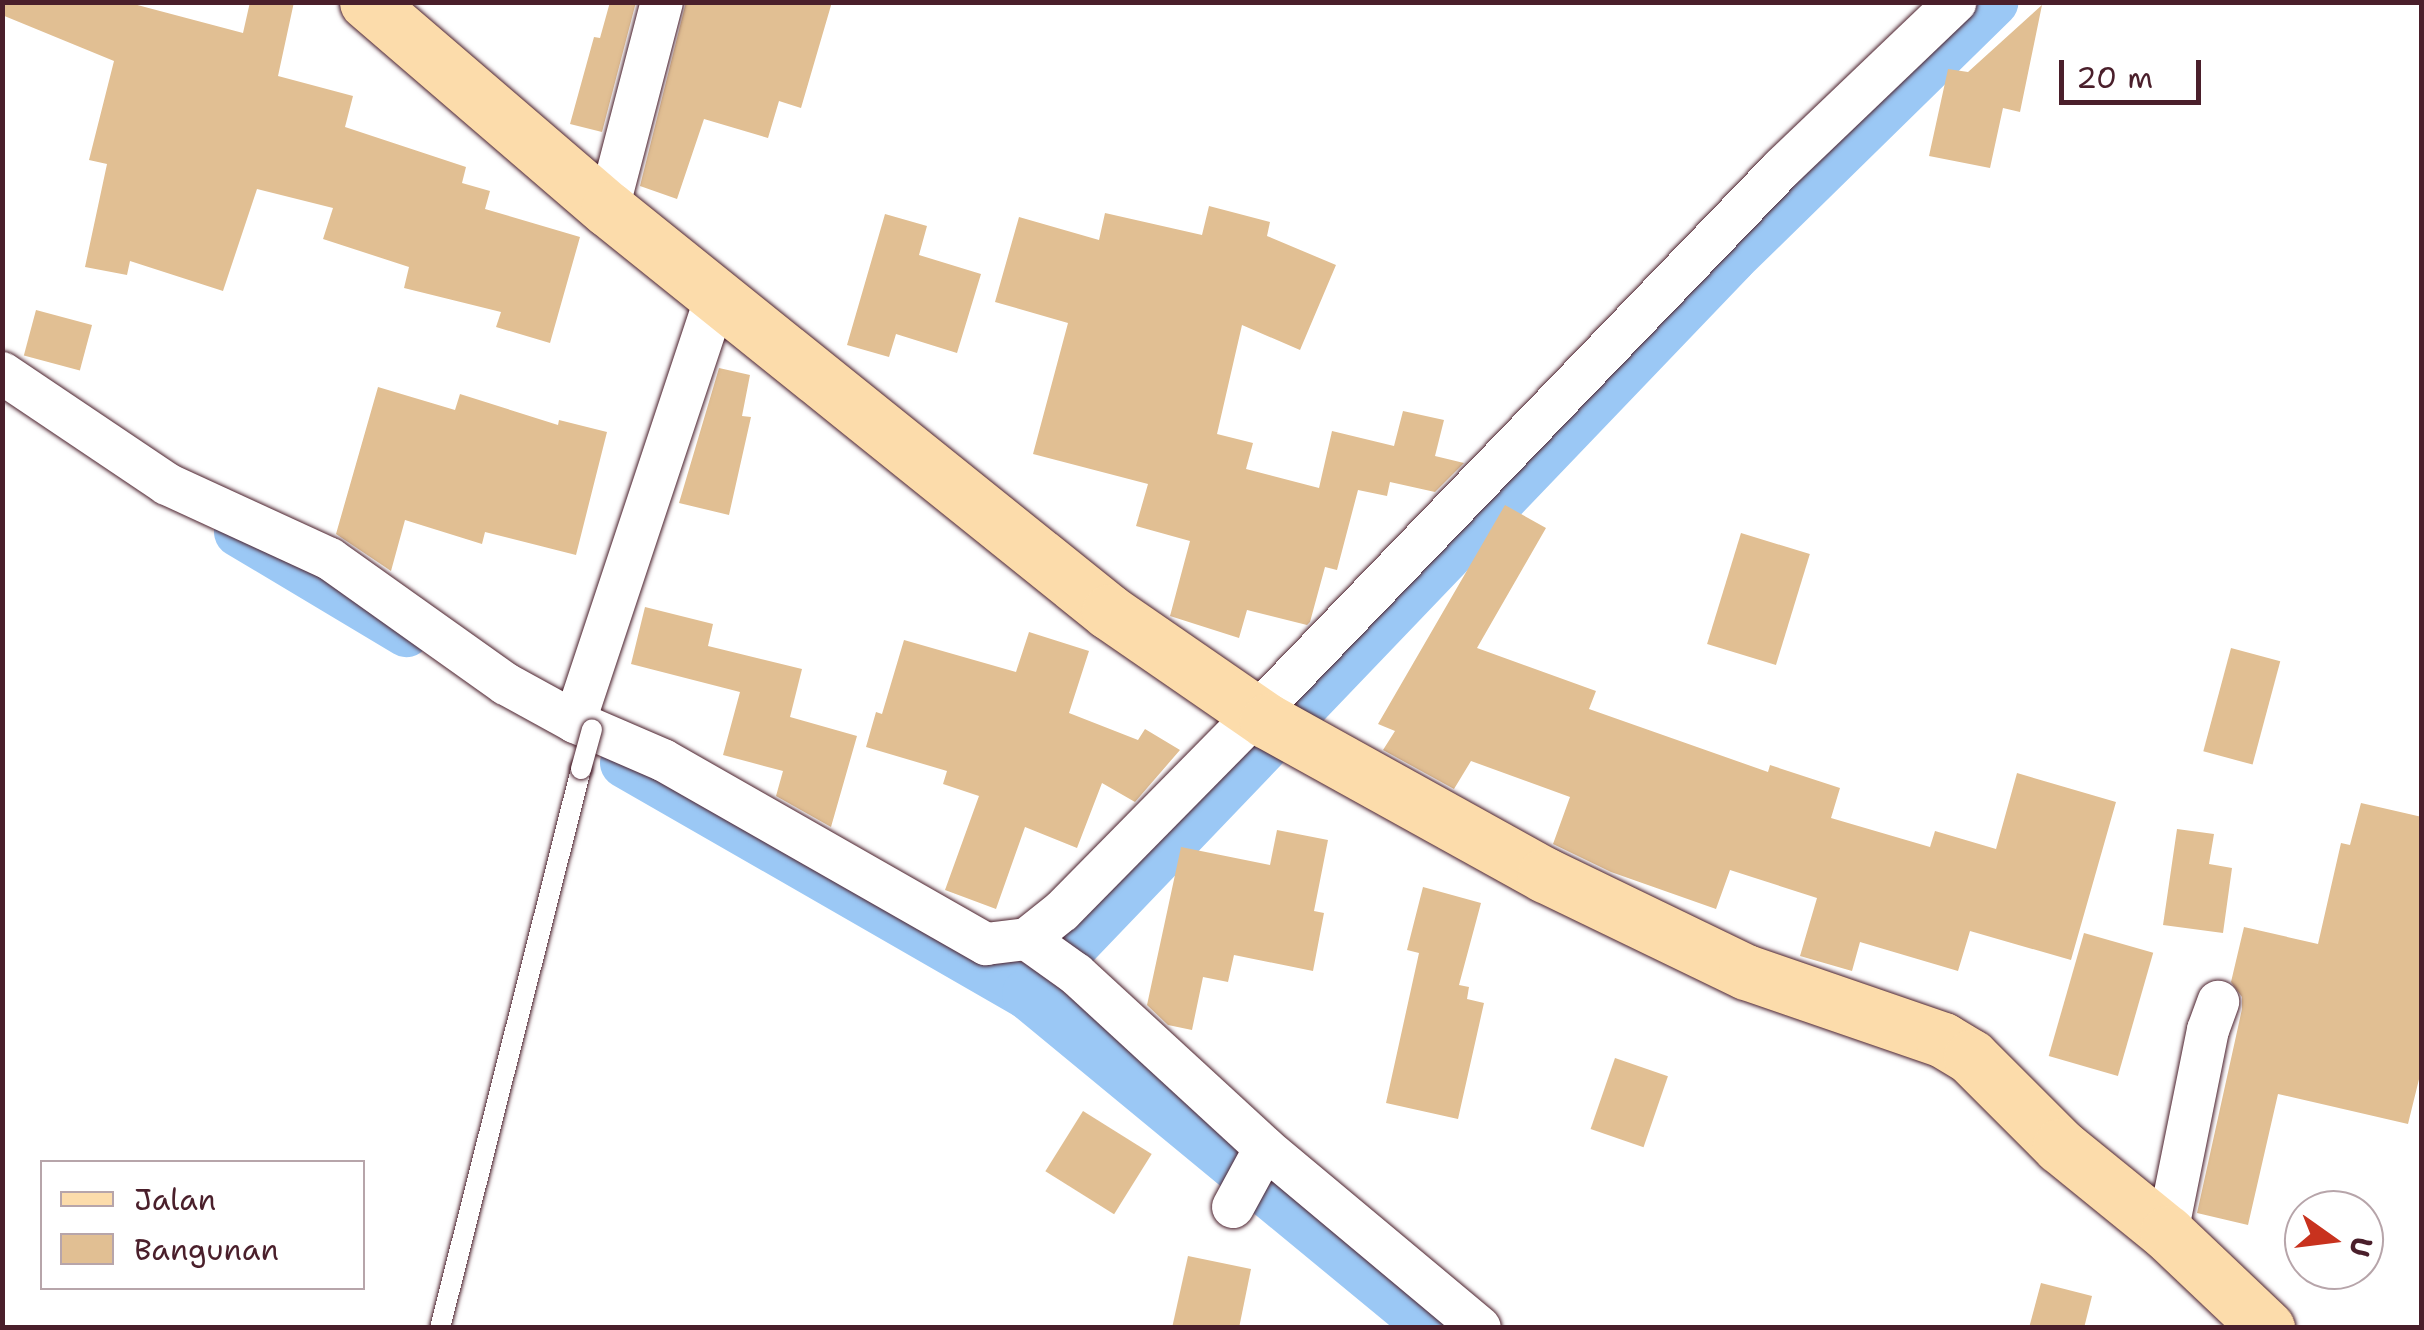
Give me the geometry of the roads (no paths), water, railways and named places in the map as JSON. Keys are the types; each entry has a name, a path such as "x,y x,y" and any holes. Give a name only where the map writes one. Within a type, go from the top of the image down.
{"main road":[{"path":"367,2 608,209 1108,612 1262,717 1661,934 1746,972 1943,1040 1971,1057 2060,1146 2167,1233 2267,1328"}],"street":[{"path":"608,209 662,2"},
{"path":"2,372 167,484 330,559 506,684 663,760 986,944 1027,939 1062,911 1262,717 1918,21 1956,2"},
{"path":"584,725 718,294"},
{"path":"1027,939 1076,974 1265,1148 1480,1328"},
{"path":"2167,1233 2208,1030 2218,1002"},
{"path":"1233,1207 1265,1148"}],"lane":[{"path":"440,1328 581,769 584,725"}],"waterway":[{"path":"625,763 1027,994 1732,258 1993,2"},
{"path":"239,532 406,632"},
{"path":"1027,994 1432,1328"}]}
